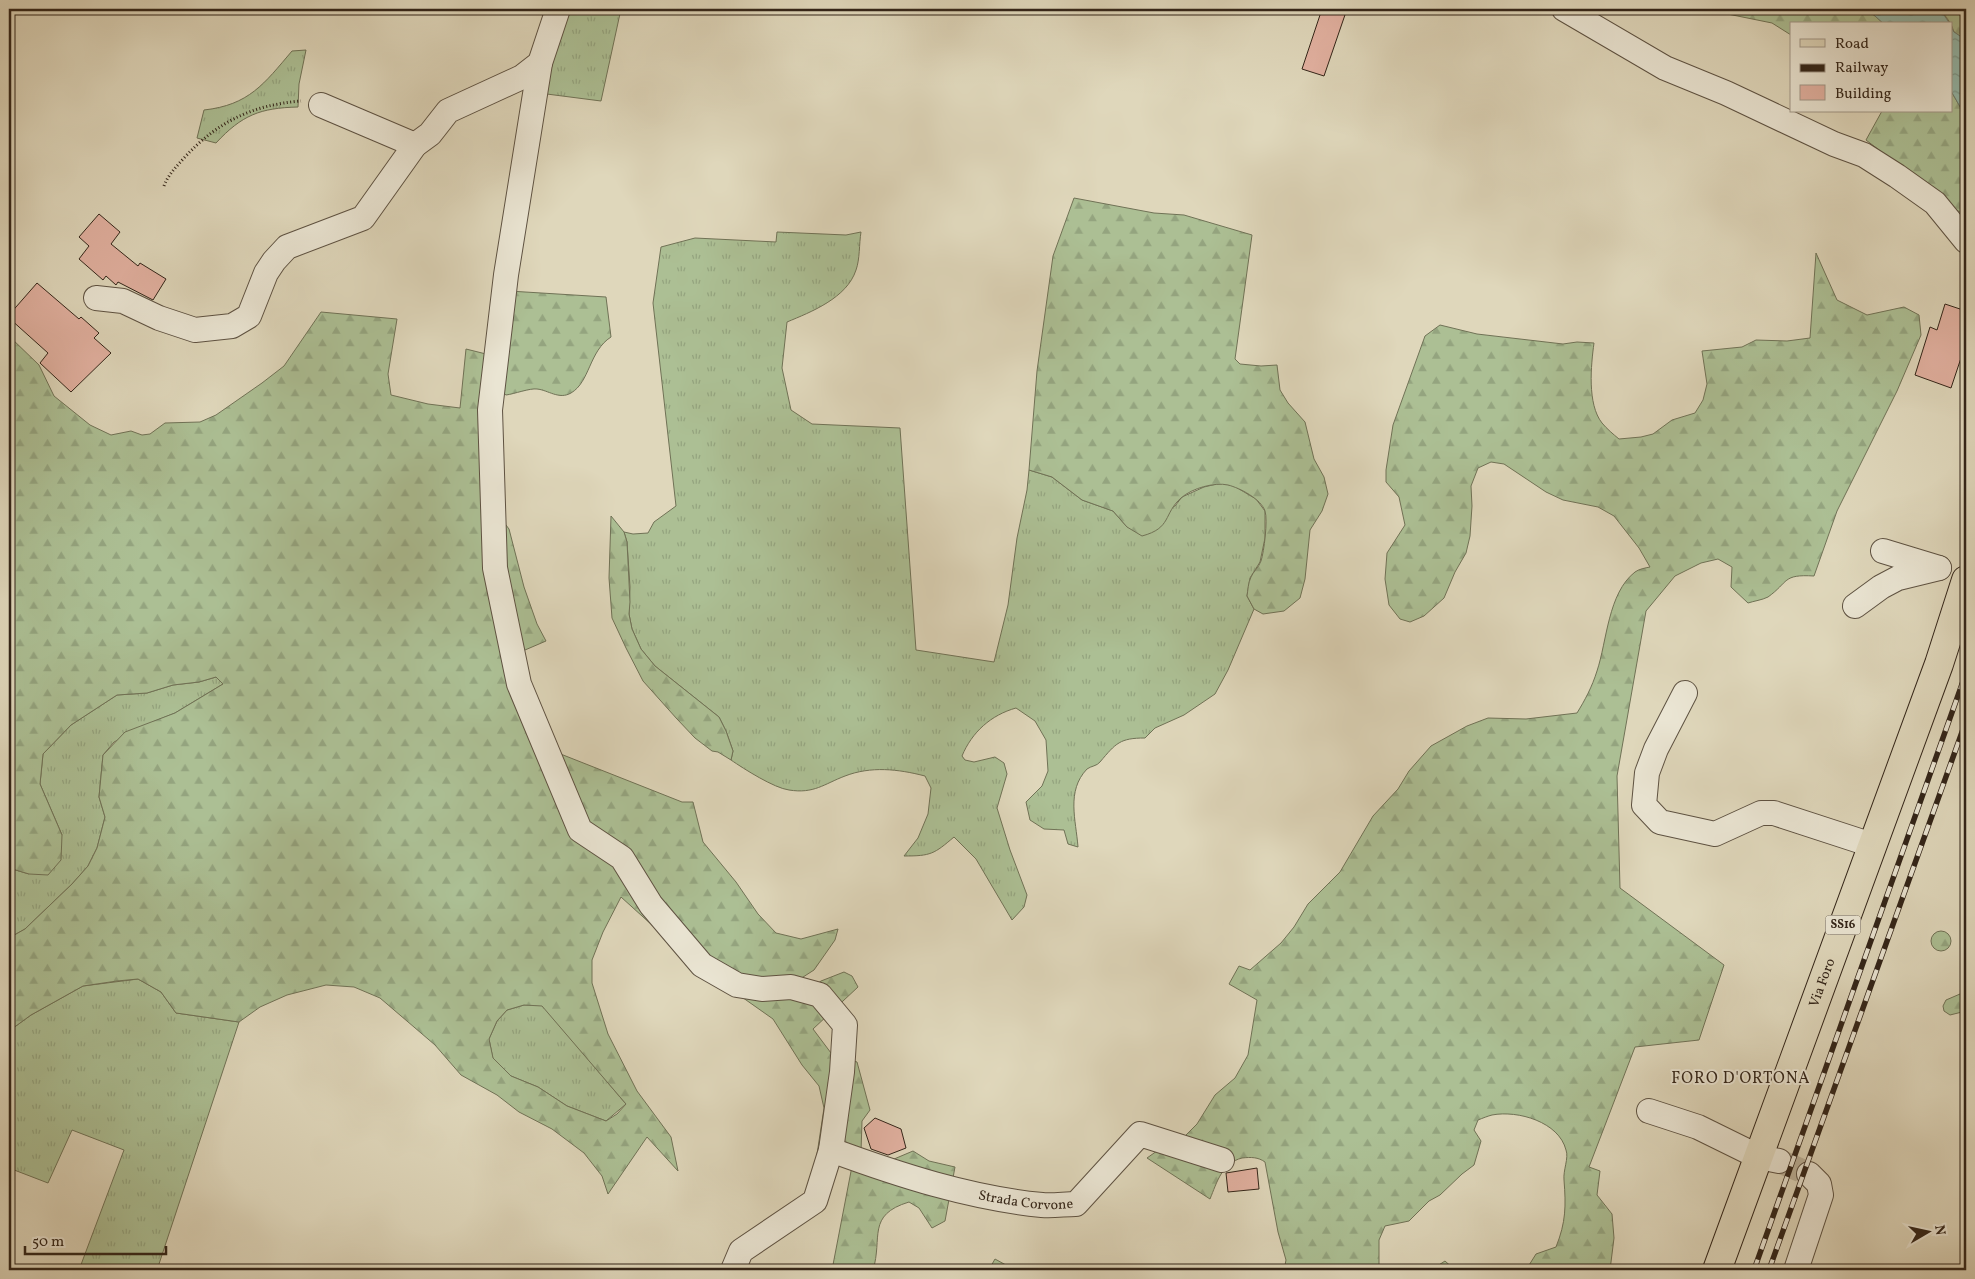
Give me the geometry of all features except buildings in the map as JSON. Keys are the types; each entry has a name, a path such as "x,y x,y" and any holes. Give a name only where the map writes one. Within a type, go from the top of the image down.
{"main road":[{"name":"Via Foro","path":"1718,1270 1769,1159 1872,845 1939,664 1966,579"}],"street":[{"path":"558,9 540,63 506,274 490,410 496,568 520,684 580,830 622,858 651,905 702,965 737,985 762,989 791,987 820,995 845,1025 842,1072 832,1150 815,1200 737,1261"},
{"path":"1564,9 1665,68 1726,93 1834,144 1864,155 1935,203 1966,241"},
{"path":"96,298 123,301 159,318 195,330 232,326 250,316 266,273 287,247 363,218 415,145 430,134 448,111 522,77 540,63"},
{"path":"321,105 415,145"},
{"path":"1883,551 1966,579"},
{"path":"1855,606 1881,586 1898,578 1938,568"},
{"path":"1685,693 1656,750 1647,773 1644,805 1660,822 1715,834 1761,813 1774,813 1872,845"},
{"path":"1649,1111 1698,1127 1769,1159"},
{"name":"Strada Corvone","path":"832,1150 880,1168 926,1181 981,1195 1043,1205 1076,1204 1140,1134 1222,1160"},
{"path":"1796,1270 1821,1195 1819,1184 1810,1174"}],"path":[{"path":"164,186 166,178 194,147 220,125 237,116 259,107 276,103 304,101 321,105"}],"green space":[{"path":"564,9 621,9 601,101 539,93"},
{"path":"1703,9 1867,9 1882,22 1790,22 1790,34 1772,23"},
{"path":"1940,9 1952,9 1966,20 1966,40 1954,32 1952,22 1950,22"},
{"path":"306,50 299,84 298,107 273,109 252,115 225,133 216,143 197,138 204,110 220,107 244,98 264,83 292,51"},
{"path":"1952,93 1966,117 1966,217 1866,140 1881,112 1952,112"},
{"path":"1074,198 1154,213 1184,215 1252,235 1235,359 1240,364 1277,365 1280,390 1288,403 1305,422 1314,459 1324,477 1328,494 1322,511 1310,530 1305,579 1300,598 1284,611 1263,614 1254,609 1247,596 1250,579 1262,557 1266,521 1263,507 1255,498 1244,491 1223,484 1210,485 1191,491 1175,504 1163,525 1152,533 1142,536 1127,527 1113,511 1082,500 1052,477 1029,470 1037,371 1053,256"},
{"path":"777,232 846,235 861,232 856,270 845,289 817,309 787,322 782,368 791,410 812,424 900,428 916,650 994,662 1008,605 1029,470 1052,477 1082,500 1113,511 1127,527 1175,506 1182,497 1204,487 1221,483 1234,486 1256,499 1265,511 1265,538 1260,562 1250,578 1247,596 1254,609 1228,670 1215,694 1184,715 1155,728 1145,738 1130,739 1119,743 1099,763 1087,769 1076,787 1074,796 1074,816 1078,847 1068,844 1064,830 1044,829 1030,820 1026,802 1042,786 1048,771 1046,740 1035,721 1016,708 1007,711 983,726 966,747 962,756 965,760 974,762 995,757 1004,763 1007,774 997,808 1027,895 1024,907 1012,920 976,859 954,837 932,853 904,856 918,838 928,814 931,788 925,776 895,770 865,771 845,776 819,788 805,791 783,789 767,782 731,760 733,751 719,717 655,666 641,649 632,629 629,614 630,587 627,542 624,532 633,534 648,533 654,522 676,506 653,303 661,247 695,238 776,242"},
{"path":"1816,253 1837,300 1867,315 1904,307 1919,315 1921,335 1897,391 1837,511 1814,576 1796,576 1791,578 1768,597 1748,603 1731,587 1732,567 1718,559 1701,563 1675,576 1646,611 1617,776 1620,888 1724,965 1699,1040 1635,1047 1589,1167 1600,1171 1597,1195 1612,1214 1614,1238 1610,1270 1526,1270 1536,1254 1556,1247 1562,1230 1565,1198 1564,1176 1567,1153 1562,1140 1546,1125 1525,1116 1502,1114 1478,1120 1474,1130 1481,1141 1474,1165 1440,1195 1429,1201 1409,1221 1385,1226 1379,1240 1379,1270 1284,1270 1286,1260 1278,1232 1265,1162 1257,1158 1235,1160 1221,1174 1210,1199 1147,1158 1164,1146 1181,1140 1197,1124 1215,1095 1235,1078 1248,1055 1257,1000 1229,984 1239,966 1250,970 1281,943 1294,927 1308,904 1340,872 1373,816 1398,789 1409,771 1431,746 1467,726 1488,718 1526,719 1577,713 1595,677 1610,618 1619,592 1635,572 1650,567 1639,548 1614,516 1598,507 1563,500 1546,492 1504,464 1491,462 1478,468 1471,486 1470,536 1466,553 1455,572 1444,598 1424,616 1410,622 1400,619 1389,605 1385,579 1387,553 1405,525 1399,497 1386,482 1386,470 1393,425 1425,336 1440,325 1477,334 1563,344 1577,342 1594,343 1591,384 1597,415 1602,423 1619,439 1641,437 1653,434 1672,420 1695,413 1703,400 1707,384 1702,351 1742,347 1756,340 1787,341 1810,338"},
{"path":"509,291 606,297 611,337 598,350 582,382 571,393 558,395 534,389 506,395 493,385 496,512 509,529 524,587 537,624 546,641 518,653 553,751 682,802 693,802 703,842 736,882 758,914 776,933 801,939 838,929 835,940 814,970 800,979 802,995 821,981 844,972 852,976 858,987 813,1029 831,1053 857,1062 870,1110 862,1121 861,1152 887,1162 913,1151 929,1161 955,1167 945,1221 932,1228 919,1208 909,1202 896,1207 881,1221 873,1270 832,1270 853,1161 834,1153 814,1174 824,1108 819,1086 802,1065 773,1019 695,964 621,897 603,932 592,960 592,983 608,1034 637,1091 671,1137 678,1171 647,1137 608,1194 602,1176 584,1153 552,1129 519,1112 497,1095 461,1075 435,1045 380,998 354,987 326,985 287,995 260,1007 239,1022 176,1013 161,992 138,979 117,981 83,986 31,1015 9,1031 9,938 25,929 88,866 97,848 105,817 99,797 103,755 125,732 175,713 223,684 216,677 199,682 173,685 147,693 117,695 71,725 43,754 40,784 62,835 61,860 48,875 29,874 9,868 9,336 39,365 54,396 90,425 111,435 131,431 142,435 150,434 165,423 200,422 216,415 284,366 321,312 397,319 388,374 391,395 428,404 460,408 466,349 490,355","holes":["524,1005 542,1006 626,1104 617,1114 606,1121 567,1106 538,1087 511,1076 493,1058 489,1039 497,1021 507,1010"]},
{"path":"611,516 624,532 627,542 629,614 632,629 641,649 655,666 719,717 733,751 731,760 718,752 712,751 695,738 677,719 643,681 626,648 612,618 609,578"},
{"path":"216,677 223,684 175,713 114,742 103,755 99,797 105,817 97,848 88,866 25,929 9,938 9,868 29,874 62,835 40,784 43,754 71,725 117,695 147,693 173,685 199,682"},
{"path":"1941,931 1948,934 1951,941 1948,948 1941,951 1934,948 1931,941 1934,934"},
{"path":"138,979 161,992 176,1013 239,1022 157,1270 79,1270 124,1150 72,1130 48,1183 9,1168 9,1031 31,1015 83,986"},
{"path":"1960,994 1966,995 1966,1011 1950,1015 1944,1011 1943,1006 1946,1000"},
{"path":"524,1005 542,1005 626,1104 606,1121 567,1106 538,1087 511,1076 493,1059 489,1039 497,1021 507,1010"},
{"path":"995,1259 1015,1270 991,1270"},
{"path":"1445,1261 1455,1270 1431,1270"}],"water":[{"path":"1867,9 1940,9 1949,22 1882,22"},
{"path":"1952,29 1966,40 1966,117 1952,93"}],"tunnel":[{"path":"1779,1161 1809,1174"}],"railway":[{"path":"1754,1270 1966,673"},
{"path":"1769,1270 1966,721"}],"district":[{"name":"FORO D'ORTONA","path":"1741,1079"}]}
